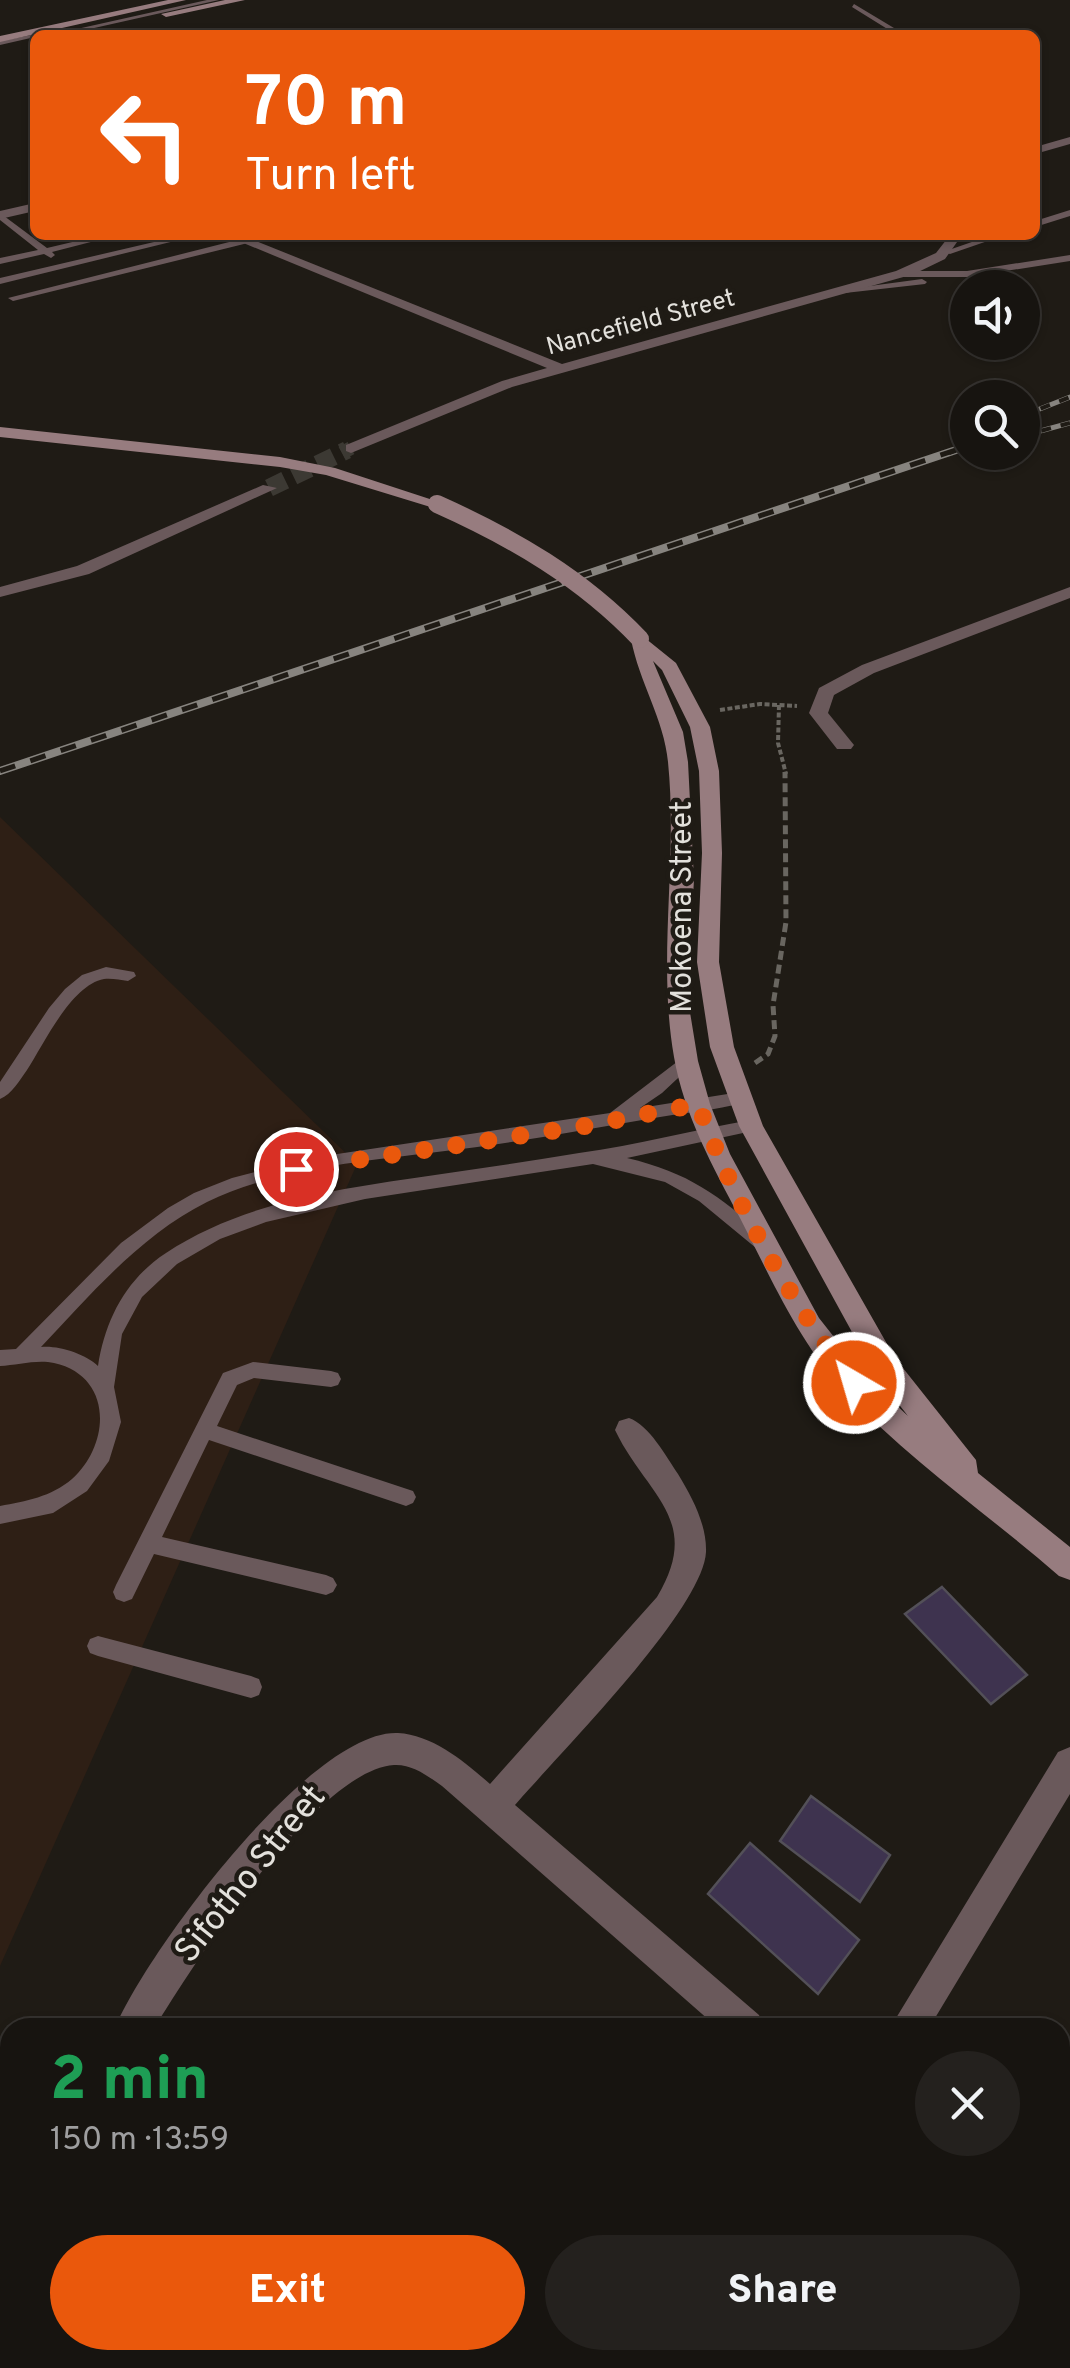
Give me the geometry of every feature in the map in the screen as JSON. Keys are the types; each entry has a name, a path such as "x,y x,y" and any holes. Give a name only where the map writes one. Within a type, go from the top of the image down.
{"main road":[{"path":"60,30 181,0"},
{"path":"95,30 240,0"},
{"path":"0,45 30,38"},
{"path":"0,45 30,39"},
{"name":"Mokoena Street","path":"0,432 280,462 329,471 437,504 535,552 608,606 670,666 700,727 708,771 712,853 708,962 730,1068 750,1126 885,1366 988,1496"},
{"name":"Mokoena Street","path":"640,639 646,671 673,732 678,762 683,880 676,994 686,1060 709,1133 763,1244 810,1326 854,1383 930,1456 988,1496 1070,1566"}],"street":[{"path":"1040,149 1070,140"},
{"path":"0,215 30,208"},
{"path":"947,252 953,240"},
{"path":"245,241 559,368"},
{"name":"Nancefield Street","path":"351,448 459,401 559,368 901,274 947,252"},
{"path":"0,592 83,570 270,488"},
{"path":"844,745 818,713 826,692 868,669 1070,592"},
{"path":"493,1805 668,1607 688,1572 690,1532 680,1509 628,1430"},
{"name":"Sifotho Street","path":"140,2018 216,1905 295,1809 333,1772 363,1755 392,1748 433,1759 493,1805 735,2018"},
{"path":"914,2018 1070,1763"}],"lane":[{"path":"70,30 199,0"},
{"path":"76,30 216,0"},
{"path":"854,6 894,30"},
{"path":"0,215 30,234"},
{"path":"1040,223 1070,216"},
{"path":"13,238 30,234"},
{"path":"36,240 64,266"},
{"path":"0,261 93,240"},
{"path":"120,240 150,264"},
{"path":"0,281 174,240"},
{"path":"947,252 985,240"},
{"path":"13,298 245,241"},
{"path":"845,290 900,286 942,276 1070,258"},
{"path":"901,274 942,276"},
{"path":"0,1093 76,984 99,972 128,976"},
{"path":"585,1126 618,1114 640,1100 686,1060"},
{"path":"23,1353 126,1249 164,1218 204,1196 296,1169 585,1126 740,1098"},
{"path":"0,1514 48,1505 76,1487 99,1463 111,1437 113,1410 105,1386 108,1339 133,1295 177,1258 243,1220 334,1197 591,1158 750,1126"},
{"path":"591,1158 666,1172 691,1184 763,1244"},
{"path":"0,1358 23,1353 72,1359 91,1370 105,1386"},
{"path":"124,1592 230,1379 253,1370 331,1379"},
{"path":"204,1430 406,1498"},
{"path":"148,1544 326,1585"},
{"path":"98,1646 251,1687"}],"path":[{"path":"712,711 778,704 778,743 786,775 788,885 774,1005 775,1036 768,1054 756,1063 730,1068"}],"shaded area":[{"path":"0,817 357,1164 0,1966"}],"building":[{"path":"942,1587 1027,1675 991,1704 905,1614"},
{"path":"811,1796 890,1855 860,1902 780,1841"},
{"path":"750,1843 859,1940 818,1994 708,1894"}],"tunnel":[{"path":"342,453 351,448"},
{"path":"269,488 347,450"}],"railway":[{"path":"1040,409 1070,397"},
{"path":"1040,431 1070,423"},
{"path":"0,771 950,452"}],"route":[{"path":"296,1169 585,1126 698,1104 763,1244 810,1326 854,1383"}]}
